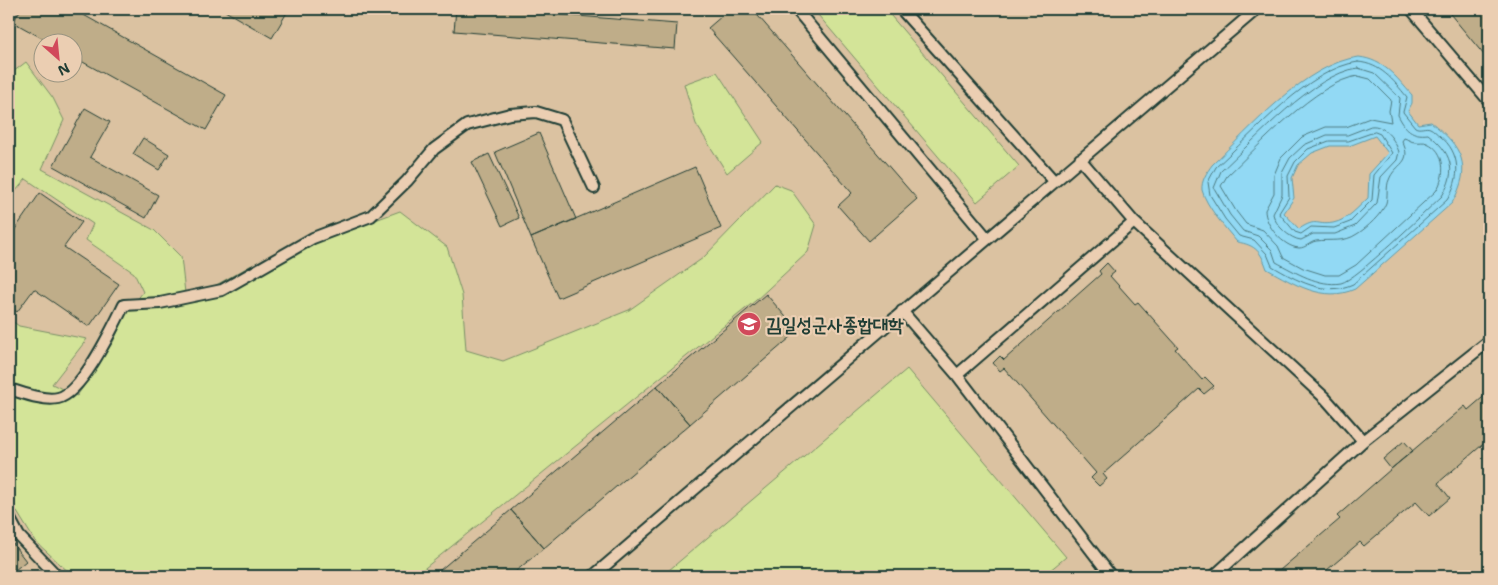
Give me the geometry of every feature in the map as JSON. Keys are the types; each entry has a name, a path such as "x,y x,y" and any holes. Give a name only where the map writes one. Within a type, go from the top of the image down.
{"lane":[{"path":"796,9 987,238"},
{"path":"901,9 1054,181"},
{"path":"593,576 1257,9"},
{"path":"1411,9 1489,101"},
{"path":"9,389 34,396 58,398 73,390 101,351 124,305 160,304 222,290 313,238 371,216 407,180 434,149 466,125 510,114 536,112 562,120 594,188"},
{"path":"1080,159 1134,222 1319,392 1363,442"},
{"path":"957,376 1134,222"},
{"path":"902,311 957,376 1111,576"},
{"path":"1214,576 1363,442 1489,341"},
{"path":"9,517 19,536 57,576"}],"shaded area":[{"name":"김일성군사종합대학","path":"9,9 1489,9 1489,576 9,576"}],"green space":[{"path":"813,9 885,9 1019,166 977,202"},
{"path":"26,62 32,70 32,82 41,82 53,98 64,120 42,169 154,230 181,257 186,302 250,266 400,211 447,247 462,295 466,350 503,361 629,310 703,258 775,184 791,190 816,225 808,252 755,301 415,576 73,576 35,541 9,499 9,319 19,326 87,339 52,384 77,396 113,342 126,314 143,292 134,273 86,240 93,224 26,179 9,199 9,75"},
{"path":"717,72 763,142 727,173 696,124 684,84"},
{"path":"907,369 1066,557 1043,576 662,576"}],"water":[{"path":"1359,57 1376,62 1389,70 1412,95 1412,103 1408,111 1418,124 1431,122 1442,131 1457,149 1463,168 1462,178 1452,203 1355,289 1332,294 1321,293 1299,286 1267,269 1257,250 1249,245 1237,242 1222,224 1204,196 1202,183 1212,165 1280,100 1299,84 1319,71 1339,62","holes":["1375,136 1388,153 1369,174 1368,198 1343,219 1327,224 1310,223 1299,229 1284,213 1294,198 1292,178 1298,165 1312,153 1330,146 1349,146"]}],"building":[{"path":"21,9 73,9 226,95 206,130 82,62 82,32 32,33 13,22"},
{"path":"226,9 289,9 272,38 225,11"},
{"path":"456,9 490,9 677,24 675,49 454,31"},
{"path":"730,9 752,9 917,199 869,241 838,206 852,193 708,28"},
{"path":"1446,9 1489,9 1489,61"},
{"path":"85,108 110,122 90,157 158,195 146,218 53,166"},
{"path":"539,133 576,219 531,238 495,152"},
{"path":"143,138 169,154 159,170 133,154"},
{"path":"489,154 519,218 502,226 472,162"},
{"path":"695,167 721,228 558,298 531,238"},
{"path":"40,193 82,222 64,247 119,284 89,327 34,289 17,312 9,306 9,238"},
{"path":"1107,263 1115,272 1110,276 1135,304 1138,302 1178,347 1175,349 1202,380 1205,377 1214,386 1204,394 1199,389 1103,474 1107,479 1099,486 1091,478 1096,473 1004,368 1000,371 993,363 1000,356 1004,360 1101,274 1099,271"},
{"path":"766,294 798,331 690,424 657,386"},
{"path":"657,386 690,424 544,548 511,510"},
{"path":"1489,392 1489,439 1438,483 1450,498 1429,516 1416,502 1364,546 1360,542 1320,576 1273,576 1340,519 1337,516 1391,469 1465,406 1468,410"},
{"path":"1404,441 1413,451 1391,469 1383,459"},
{"path":"511,510 544,548 510,576 433,576"},
{"path":"9,539 26,561 9,575"}],"place":[{"name":"김일성군사종합대학","path":"749,324"}]}
